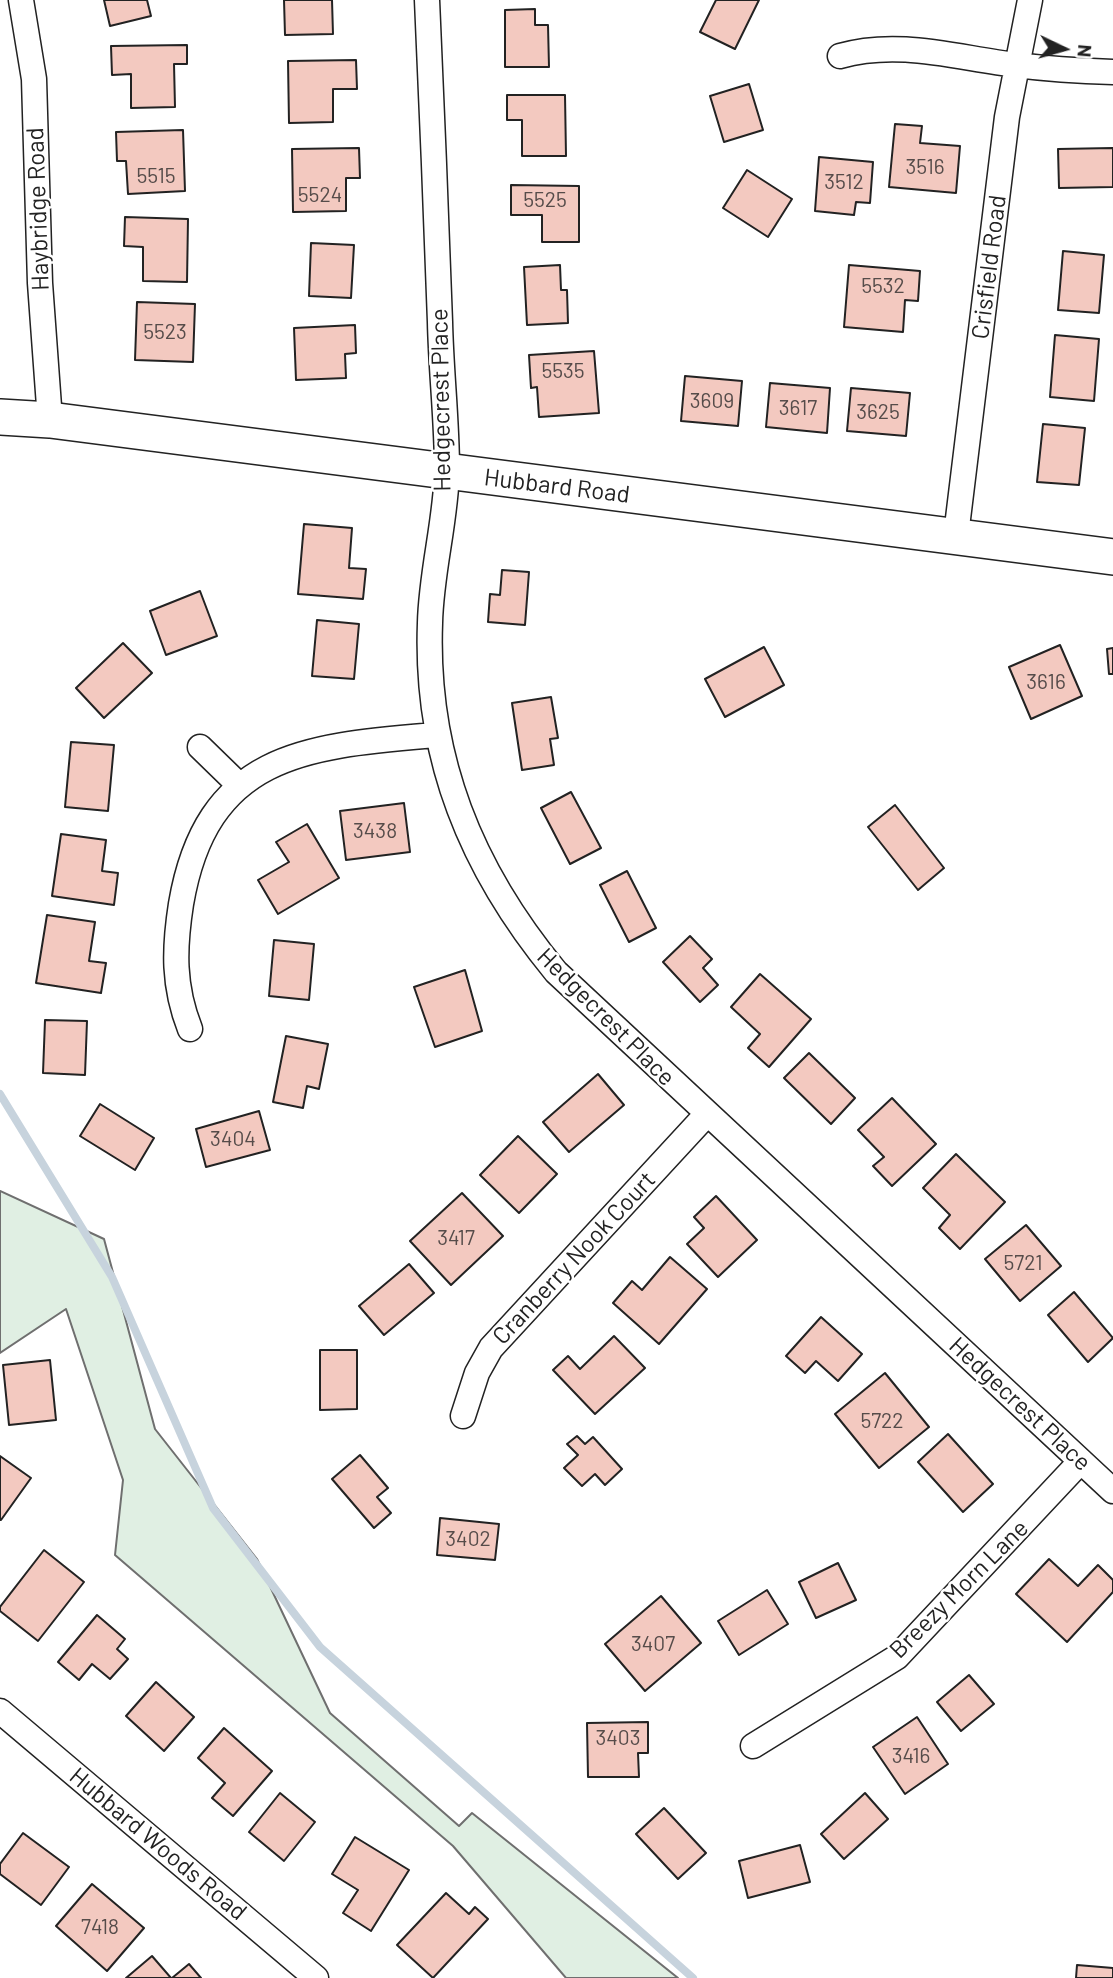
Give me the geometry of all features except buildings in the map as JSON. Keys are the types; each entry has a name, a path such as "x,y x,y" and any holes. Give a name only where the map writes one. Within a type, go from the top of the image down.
{"main road":[{"name":"Hubbard Road","path":"0,417 50,420 1113,557"}],"street":[{"name":"Haybridge Road","path":"21,0 34,79 40,283 50,420"},
{"name":"Hedgecrest Place","path":"427,0 447,472 430,620 429,674 436,735 459,811 478,856 495,889 528,938 556,972 1113,1491"},
{"name":"Crisfield Road","path":"956,535 1016,65 1030,0"},
{"path":"840,56 860,50 933,51 1016,65 1113,72"},
{"path":"190,1029 176,988 174,963 183,892 192,860 218,809 238,784 262,769 315,750 350,742 436,735"},
{"path":"200,747 238,784"},
{"name":"Cranberry Nook Court","path":"463,1416 477,1373 491,1348 707,1114"},
{"name":"Breezy Morn Lane","path":"753,1746 897,1657 1080,1461"},
{"name":"Hubbard Woods Road","path":"0,1711 316,1978"}],"green space":[{"path":"0,1191 104,1239 155,1429 257,1559 330,1713 459,1826 472,1813 678,1978 566,1978 453,1846 115,1555 123,1480 66,1309 0,1353"}],"waterway":[{"path":"0,1094 112,1277 213,1508 320,1647 693,1978"}]}
